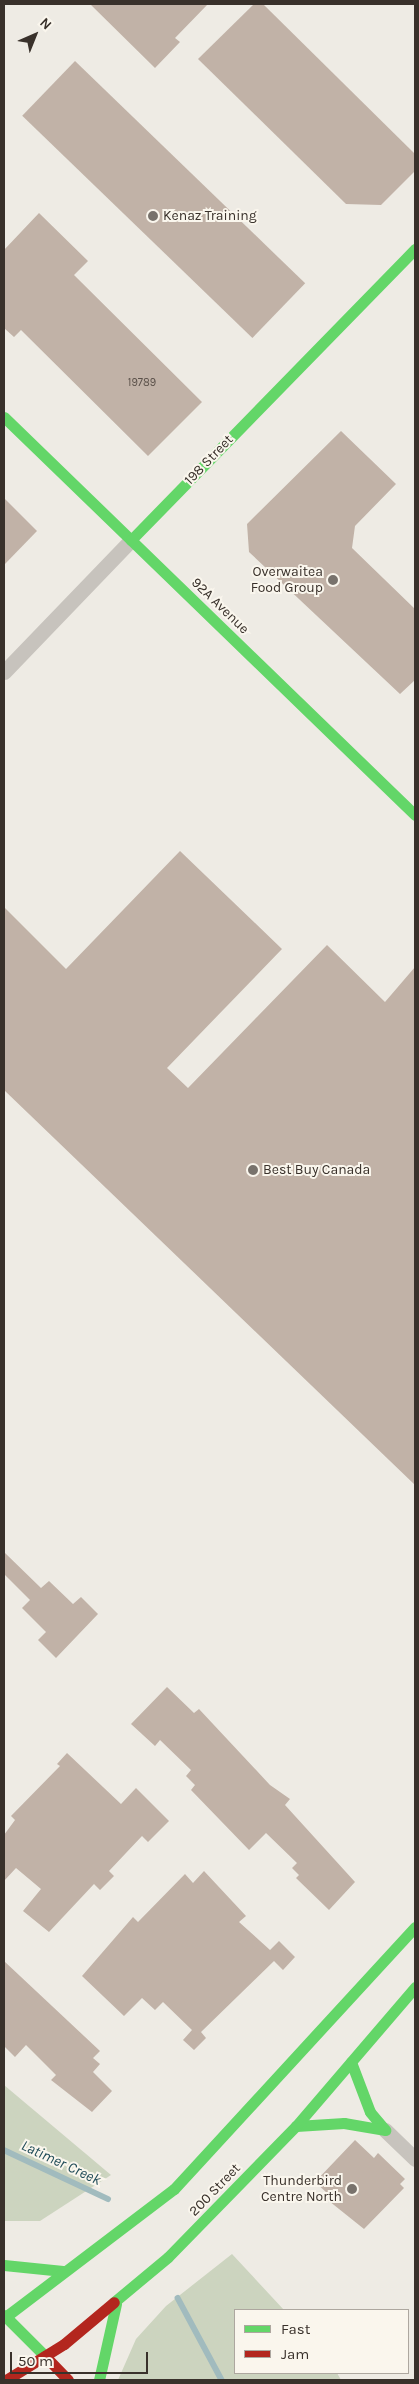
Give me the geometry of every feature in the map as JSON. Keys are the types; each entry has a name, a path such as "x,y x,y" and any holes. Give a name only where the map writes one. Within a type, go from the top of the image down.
{"main road":[{"name":"198 Street","path":"131,540 415,249"},
{"name":"92A Avenue","path":"4,417 415,816"},
{"path":"68,2380 4,2316 63,2270 174,2189 415,1927"},
{"name":"200 Street","path":"8,2377 45,2356 116,2304 223,2204 296,2126 415,1987"},
{"path":"351,2062 370,2112 385,2130"},
{"path":"296,2126 344,2123 385,2130"},
{"path":"4,2265 63,2270"},
{"path":"99,2380 116,2304"}],"street":[{"name":"198 Street","path":"4,672 131,540"},
{"path":"385,2130 415,2159"}],"green space":[{"path":"4,2085 111,2175 40,2221 4,2221"},
{"path":"232,2254 283,2309 234,2309 234,2374 338,2374 341,2380 118,2380 136,2339 166,2306"}],"building":[{"path":"90,4 208,4 175,38 180,42 155,68"},
{"path":"254,4 263,4 415,154 415,171 381,205 346,204 198,59"},
{"path":"75,61 305,283 252,338 22,116"},
{"path":"39,213 88,261 74,275 202,402 148,456 21,330 14,337 4,328 4,250"},
{"name":"Overwaitea Food Group","path":"341,431 396,484 355,526 352,548 415,609 415,680 400,694 249,552 247,524"},
{"path":"4,498 37,531 4,565"},
{"name":"Best Buy Canada","path":"180,851 282,949 167,1068 188,1088 327,945 385,1002 415,967 415,1485 4,1090 4,907 66,969"},
{"path":"4,1552 41,1588 49,1581 73,1604 81,1597 98,1614 56,1658 38,1640 46,1632 22,1608 30,1600 4,1574"},
{"path":"167,1687 194,1713 199,1709 270,1785 290,1799 285,1805 355,1882 329,1910 296,1878 299,1875 292,1868 297,1863 266,1833 249,1850 191,1790 195,1785 186,1776 191,1770 160,1740 155,1746 131,1724"},
{"path":"67,1753 121,1804 136,1788 169,1821 148,1842 142,1836 109,1871 114,1876 100,1890 94,1884 49,1932 23,1911 41,1889 16,1868 4,1881 4,1835 15,1820 11,1816 60,1766 57,1764"},
{"path":"204,1871 246,1916 239,1922 270,1950 279,1941 295,1957 283,1970 274,1961 201,2032 206,2038 194,2050 183,2040 192,2030 163,2002 155,2010 142,1998 124,2016 82,1976 133,1917 138,1922 185,1874 193,1883"},
{"path":"4,1961 100,2051 93,2058 100,2064 93,2072 112,2091 92,2112 51,2080 56,2075 26,2045 15,2057 4,2046"},
{"path":"355,2140 374,2158 378,2153 405,2179 400,2184 404,2188 364,2229 324,2197 327,2193 315,2182"}],"waterway":[{"name":"Latimer Creek","path":"4,2150 108,2199"},
{"name":"Latimer Creek","path":"178,2298 222,2380"}],"traffic: fast":[{"path":"131,540 415,249"},
{"path":"4,417 415,815"},
{"path":"4,2318 174,2189 415,1927"},
{"path":"114,2302 168,2257 296,2126 415,1987"},
{"path":"351,2062 370,2112 385,2130"},
{"path":"296,2126 344,2123 385,2130"},
{"path":"4,2265 63,2271"},
{"path":"99,2380 116,2304"},
{"path":"4,2315 45,2356"}],"traffic: jam":[{"path":"6,2380 64,2344 114,2302"},
{"path":"45,2356 68,2380"}],"place":[{"name":"Kenaz Training","path":"153,216"},
{"name":"Overwaitea Food Group","path":"333,580"},
{"name":"Best Buy Canada","path":"253,1170"},
{"name":"Thunderbird Centre North","path":"352,2189"}]}
